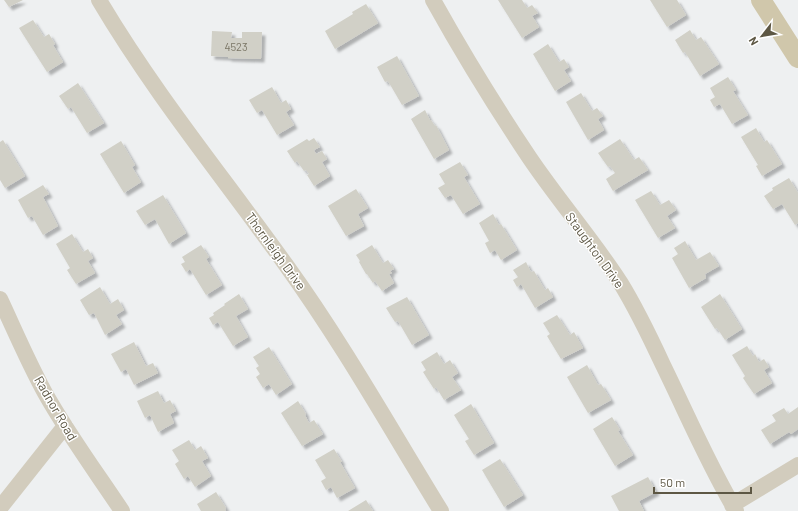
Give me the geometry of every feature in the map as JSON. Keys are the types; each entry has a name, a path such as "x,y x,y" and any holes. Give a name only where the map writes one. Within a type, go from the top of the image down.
{"main road":[{"path":"761,0 798,58"}],"street":[{"name":"Thornleigh Drive","path":"99,0 140,66 161,96 261,230 320,313 440,511"},
{"name":"Staughton Drive","path":"433,0 469,64 505,121 557,196 620,282 646,329 715,474 734,508"},
{"name":"Radnor Road","path":"0,299 23,351 45,393 64,426 122,511"},
{"path":"0,508 64,426"},
{"path":"734,508 798,465"}],"building":[{"path":"4,0 23,0 9,7"},
{"path":"498,0 522,0 527,8 532,5 538,13 532,16 539,27 522,38"},
{"path":"650,0 677,0 686,15 667,27"},
{"path":"366,4 378,23 335,49 325,31 353,14 352,12"},
{"path":"33,20 44,37 49,34 55,44 53,45 63,62 47,72 19,28"},
{"path":"690,30 696,40 701,37 719,64 700,76 685,52 683,53 675,40"},
{"path":"212,31 232,32 231,38 242,38 242,32 262,32 261,59 211,56"},
{"path":"548,44 559,62 564,59 569,67 564,70 571,81 555,91 533,54"},
{"path":"397,56 419,96 402,105 388,81 385,82 377,67"},
{"path":"728,77 736,90 733,91 748,115 732,124 720,104 714,107 710,100 715,97 710,88"},
{"path":"78,83 104,123 87,133 71,107 68,109 59,96"},
{"path":"272,87 281,103 286,100 291,109 286,112 294,125 277,135 262,110 257,113 249,100"},
{"path":"581,93 592,111 597,108 603,116 598,119 604,130 588,140 566,102"},
{"path":"425,110 430,120 435,126 436,125 449,150 434,159 411,119"},
{"path":"756,128 764,142 767,140 782,164 762,176 756,166 758,165 741,137"},
{"path":"314,138 320,147 314,150 316,154 322,151 327,159 322,162 330,176 314,186 307,175 309,174 306,170 304,171 297,161 295,163 287,151 307,139 309,141"},
{"path":"620,139 634,160 639,157 648,170 613,191 606,179 615,173 610,166 608,167 598,153"},
{"path":"3,140 25,176 5,188 0,180 0,142"},
{"path":"121,141 135,165 132,167 141,182 124,193 100,154"},
{"path":"460,162 468,175 464,177 480,204 463,214 451,195 445,198 438,188 445,184 439,174"},
{"path":"789,178 798,193 798,223 795,225 782,204 773,209 764,196 773,190 772,188"},
{"path":"43,185 49,194 43,197 58,226 43,235 32,216 28,218 18,200"},
{"path":"356,189 368,208 358,214 364,226 346,236 328,206"},
{"path":"651,191 660,205 669,200 676,210 667,216 675,228 658,238 635,200"},
{"path":"163,195 186,233 169,244 155,219 145,225 136,211"},
{"path":"493,214 517,250 501,260 495,250 490,253 485,243 489,241 479,223"},
{"path":"72,234 83,252 88,249 93,258 88,261 95,273 76,284 67,270 70,268 56,244"},
{"path":"685,241 696,260 710,252 719,266 705,274 706,278 689,288 672,258 678,254 674,248"},
{"path":"201,245 209,257 206,259 222,285 206,295 190,269 186,272 181,264 185,262 182,257"},
{"path":"372,245 383,263 388,260 394,269 390,271 392,273 389,274 394,283 382,291 375,281 373,283 366,274 356,255"},
{"path":"526,262 531,272 534,271 545,290 548,288 553,297 535,308 521,284 517,287 513,280 518,277 513,270"},
{"path":"100,287 110,304 118,299 124,310 116,315 122,324 105,335 94,313 89,315 80,300"},
{"path":"239,294 248,309 236,316 248,337 233,346 218,322 213,325 209,318 214,315 213,313 225,305 224,304"},
{"path":"720,294 742,329 725,340 717,328 715,329 701,307"},
{"path":"407,297 429,335 412,345 398,321 395,322 386,308"},
{"path":"557,315 570,335 574,332 583,348 561,359 547,336 550,334 543,323"},
{"path":"134,342 146,366 153,363 158,373 134,385 126,369 121,372 111,354"},
{"path":"747,346 753,356 755,354 759,362 764,359 769,367 764,370 772,383 754,394 743,378 745,376 732,355"},
{"path":"269,347 292,384 276,395 269,384 263,388 256,377 260,374 256,368 259,366 253,357"},
{"path":"437,352 444,364 450,360 458,373 452,377 461,390 444,400 436,387 434,389 423,372 426,370 421,362"},
{"path":"587,365 598,385 601,384 611,400 588,413 567,377"},
{"path":"158,391 164,403 170,400 176,411 170,414 174,423 158,432 150,415 145,418 137,401"},
{"path":"298,401 306,414 305,415 309,423 314,420 323,434 302,446 281,413"},
{"path":"471,404 494,443 474,455 465,441 469,439 454,415"},
{"path":"798,407 798,429 791,434 789,432 770,444 761,430 776,421 772,415 784,408 788,414"},
{"path":"612,417 620,430 618,431 633,455 615,466 593,429"},
{"path":"189,440 195,450 201,446 208,458 202,461 211,476 195,487 188,476 184,479 175,464 179,461 172,450"},
{"path":"334,449 355,488 337,498 331,487 326,490 321,481 326,478 315,460"},
{"path":"500,459 523,495 504,507 482,470"},
{"path":"648,477 656,492 639,501 644,511 619,511 611,496"},
{"path":"216,492 226,508 226,511 201,511 197,504"},
{"path":"366,500 373,511 348,511"}]}
